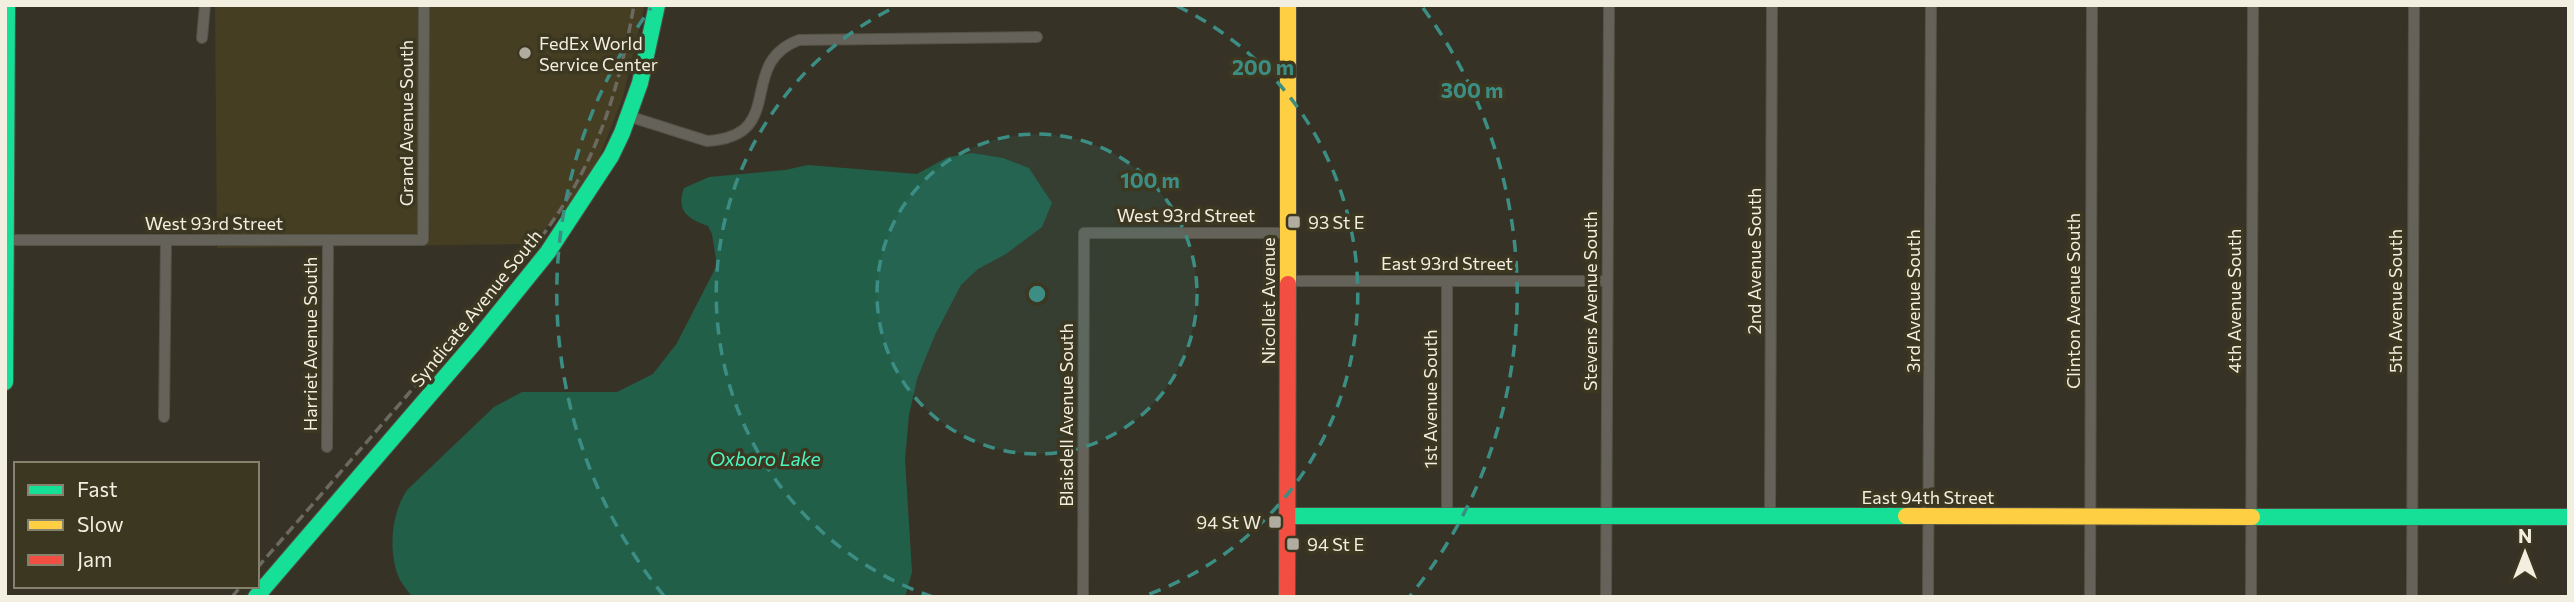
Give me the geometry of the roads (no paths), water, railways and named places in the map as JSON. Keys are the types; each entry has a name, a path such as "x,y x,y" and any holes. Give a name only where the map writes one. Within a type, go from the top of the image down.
{"street":[{"path":"5,382 8,5"},
{"path":"202,38 205,5"},
{"name":"Grand Avenue South","path":"423,240 424,5"},
{"name":"Syndicate Avenue South","path":"256,597 540,263 611,156 640,83 657,5"},
{"name":"Nicollet Avenue","path":"1287,597 1288,5"},
{"name":"Stevens Avenue South","path":"1606,597 1609,5"},
{"name":"2nd Avenue South","path":"1770,516 1772,5"},
{"name":"3rd Avenue South","path":"1928,597 1931,5"},
{"name":"Clinton Avenue South","path":"2090,597 2092,5"},
{"name":"4th Avenue South","path":"2250,597 2253,5"},
{"name":"5th Avenue South","path":"2412,597 2414,5"},
{"path":"628,116 707,141 734,135 746,128 754,117 760,104 763,77 768,64 786,45 799,40 1037,37"},
{"name":"West 93rd Street","path":"1084,233 1287,233"},
{"name":"Blaisdell Avenue South","path":"1083,597 1084,233"},
{"name":"West 93rd Street","path":"6,240 423,240"},
{"path":"164,417 166,240"},
{"name":"Harriet Avenue South","path":"327,447 328,240"},
{"name":"East 93rd Street","path":"1287,281 1607,281"},
{"name":"1st Avenue South","path":"1447,281 1447,516"},
{"name":"East 94th Street","path":"1287,516 2569,517"}],"water":[{"name":"Oxboro Lake","path":"972,153 1003,158 1029,168 1052,203 1042,227 1006,254 978,269 961,285 935,335 917,379 909,415 905,459 912,572 905,597 412,597 399,578 392,545 397,510 407,490 494,407 522,392 617,392 653,374 677,343 717,265 708,226 685,213 681,203 684,188 709,177 785,170 808,165 917,174 948,157"}],"railway":[{"path":"259,566 491,300 554,219 580,177 601,130 624,56 634,5"},
{"path":"232,597 239,588"}],"place":[{"name":"FedEx World Service Center","path":"525,53"},
{"name":"93 St E","path":"1294,222"},
{"name":"94 St W","path":"1275,522"},
{"name":"94 St E","path":"1293,544"}]}
